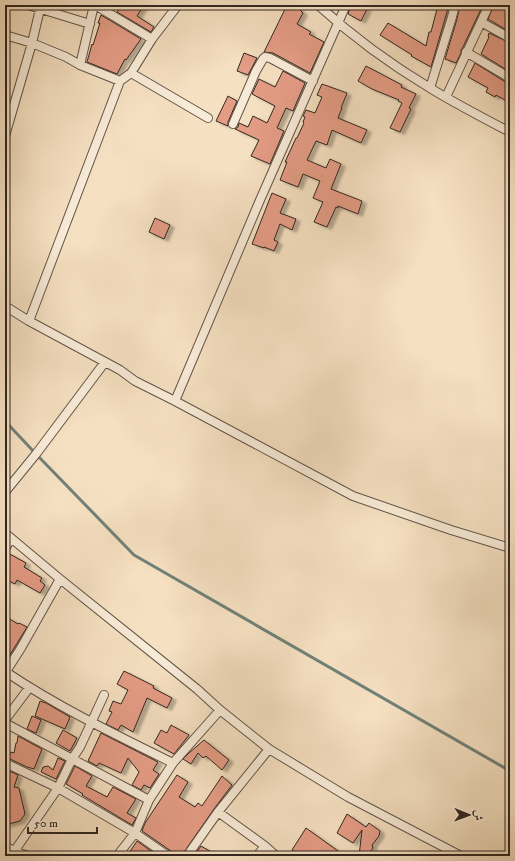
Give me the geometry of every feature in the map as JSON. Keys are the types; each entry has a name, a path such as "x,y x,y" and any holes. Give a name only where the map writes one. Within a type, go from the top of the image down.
{"street":[{"path":"28,5 90,24"},
{"path":"80,65 95,5 152,39"},
{"path":"29,321 120,81 131,73 152,39 178,5"},
{"path":"318,5 338,24 395,65 430,88 510,132"},
{"path":"175,401 260,200 346,5"},
{"path":"430,88 455,5"},
{"path":"446,97 489,5"},
{"path":"5,136 32,43 40,9"},
{"path":"481,22 510,38"},
{"path":"5,36 32,43 120,81"},
{"path":"466,52 510,78"},
{"path":"233,124 263,58 270,58 313,81"},
{"path":"131,73 208,118"},
{"path":"5,306 29,321 120,370 135,381 353,496 451,530 510,548"},
{"path":"5,492 36,454 105,362"},
{"path":"5,549 8,535 60,579 197,689 268,749 348,797 460,856"},
{"path":"60,579 21,648 5,672 29,688 91,722 173,763"},
{"path":"5,720 29,688"},
{"path":"15,854 58,788 72,759 80,747 104,695"},
{"path":"117,856 135,833 149,800 173,763 220,710"},
{"path":"5,724 149,800"},
{"path":"187,856 218,812 268,749"},
{"path":"5,764 58,788 135,833 168,856"},
{"path":"218,812 265,846 276,856"},
{"path":"5,846 15,854 28,856"},
{"path":"257,856 265,846"}],"building":[{"path":"121,5 144,5 137,16 154,27 151,32 117,12"},
{"path":"287,5 295,5 303,13 297,24 311,32 309,34 324,42 310,73 273,53 264,52"},
{"path":"351,5 361,5 367,9 361,21 348,14"},
{"path":"438,5 449,5 431,67 411,56 412,55 380,35 388,23 426,46"},
{"path":"460,5 483,5 456,63 445,59"},
{"path":"494,5 510,5 510,32 488,19"},
{"path":"101,15 141,39 126,60 125,59 117,74 87,62 100,23 98,23"},
{"path":"489,33 510,43 510,72 481,54 489,37"},
{"path":"244,53 257,58 248,75 237,71"},
{"path":"475,63 507,83 510,83 510,103 496,95 495,97 486,92 488,88 468,77"},
{"path":"366,66 402,85 401,87 416,94 409,108 411,109 400,132 390,128 402,103 398,101 399,100 372,89 358,81"},
{"path":"283,71 305,83 293,111 286,108 277,128 284,131 270,164 251,156 259,140 235,129 238,127 239,123 248,127 253,116 267,123 275,106 252,94 259,79 275,87"},
{"path":"322,84 347,93 338,118 367,130 361,143 332,130 327,145 316,141 307,160 326,168 330,159 341,164 331,189 362,201 358,214 338,206 338,208 336,207 327,227 314,222 323,202 313,198 320,181 303,174 298,187 280,180 287,162 285,162 304,123 305,117 303,116 306,110 315,113 322,97 317,95"},
{"path":"228,96 237,101 228,122 228,126 216,121"},
{"path":"272,193 286,199 280,213 296,219 292,230 280,224 274,240 278,242 274,251 252,244"},
{"path":"155,218 170,225 164,239 149,232"},
{"path":"8,553 26,563 24,567 42,578 40,581 45,585 40,593 17,580 15,584 5,579 5,559"},
{"path":"8,618 27,627 5,663 5,624"},
{"path":"124,671 154,686 153,688 172,698 167,708 147,698 133,732 121,725 118,730 106,724 112,712 109,711 113,701 121,704 128,690 117,684"},
{"path":"40,701 70,717 65,729 35,716"},
{"path":"32,716 41,720 36,733 27,729"},
{"path":"171,725 189,735 174,754 154,743 161,730 167,733"},
{"path":"63,730 77,738 70,751 56,743"},
{"path":"101,733 158,762 153,770 159,774 150,788 144,785 141,790 132,785 139,772 128,758 121,773 99,763 97,766 88,761"},
{"path":"18,736 42,749 34,769 8,758 11,752 14,753"},
{"path":"204,740 229,760 222,770 206,756 203,758 198,753 191,764 183,759"},
{"path":"58,758 65,761 56,779 41,772 43,767 48,766 53,770"},
{"path":"75,766 92,776 86,786 107,797 113,787 136,799 127,813 136,818 132,825 66,784"},
{"path":"5,769 18,775 14,787 19,788 25,814 20,821 5,825"},
{"path":"177,775 188,782 179,797 195,807 198,803 202,806 222,776 232,785 182,855 175,851 173,855 171,851 142,831 145,823"},
{"path":"347,814 366,827 369,823 380,831 379,836 372,845 373,848 367,856 359,856 362,830 353,843 337,833"},
{"path":"306,828 345,856 300,856 292,850"},
{"path":"137,841 158,856 127,856"},
{"path":"201,846 218,856 194,856"}],"waterway":[{"path":"5,421 134,555 510,771"}]}
